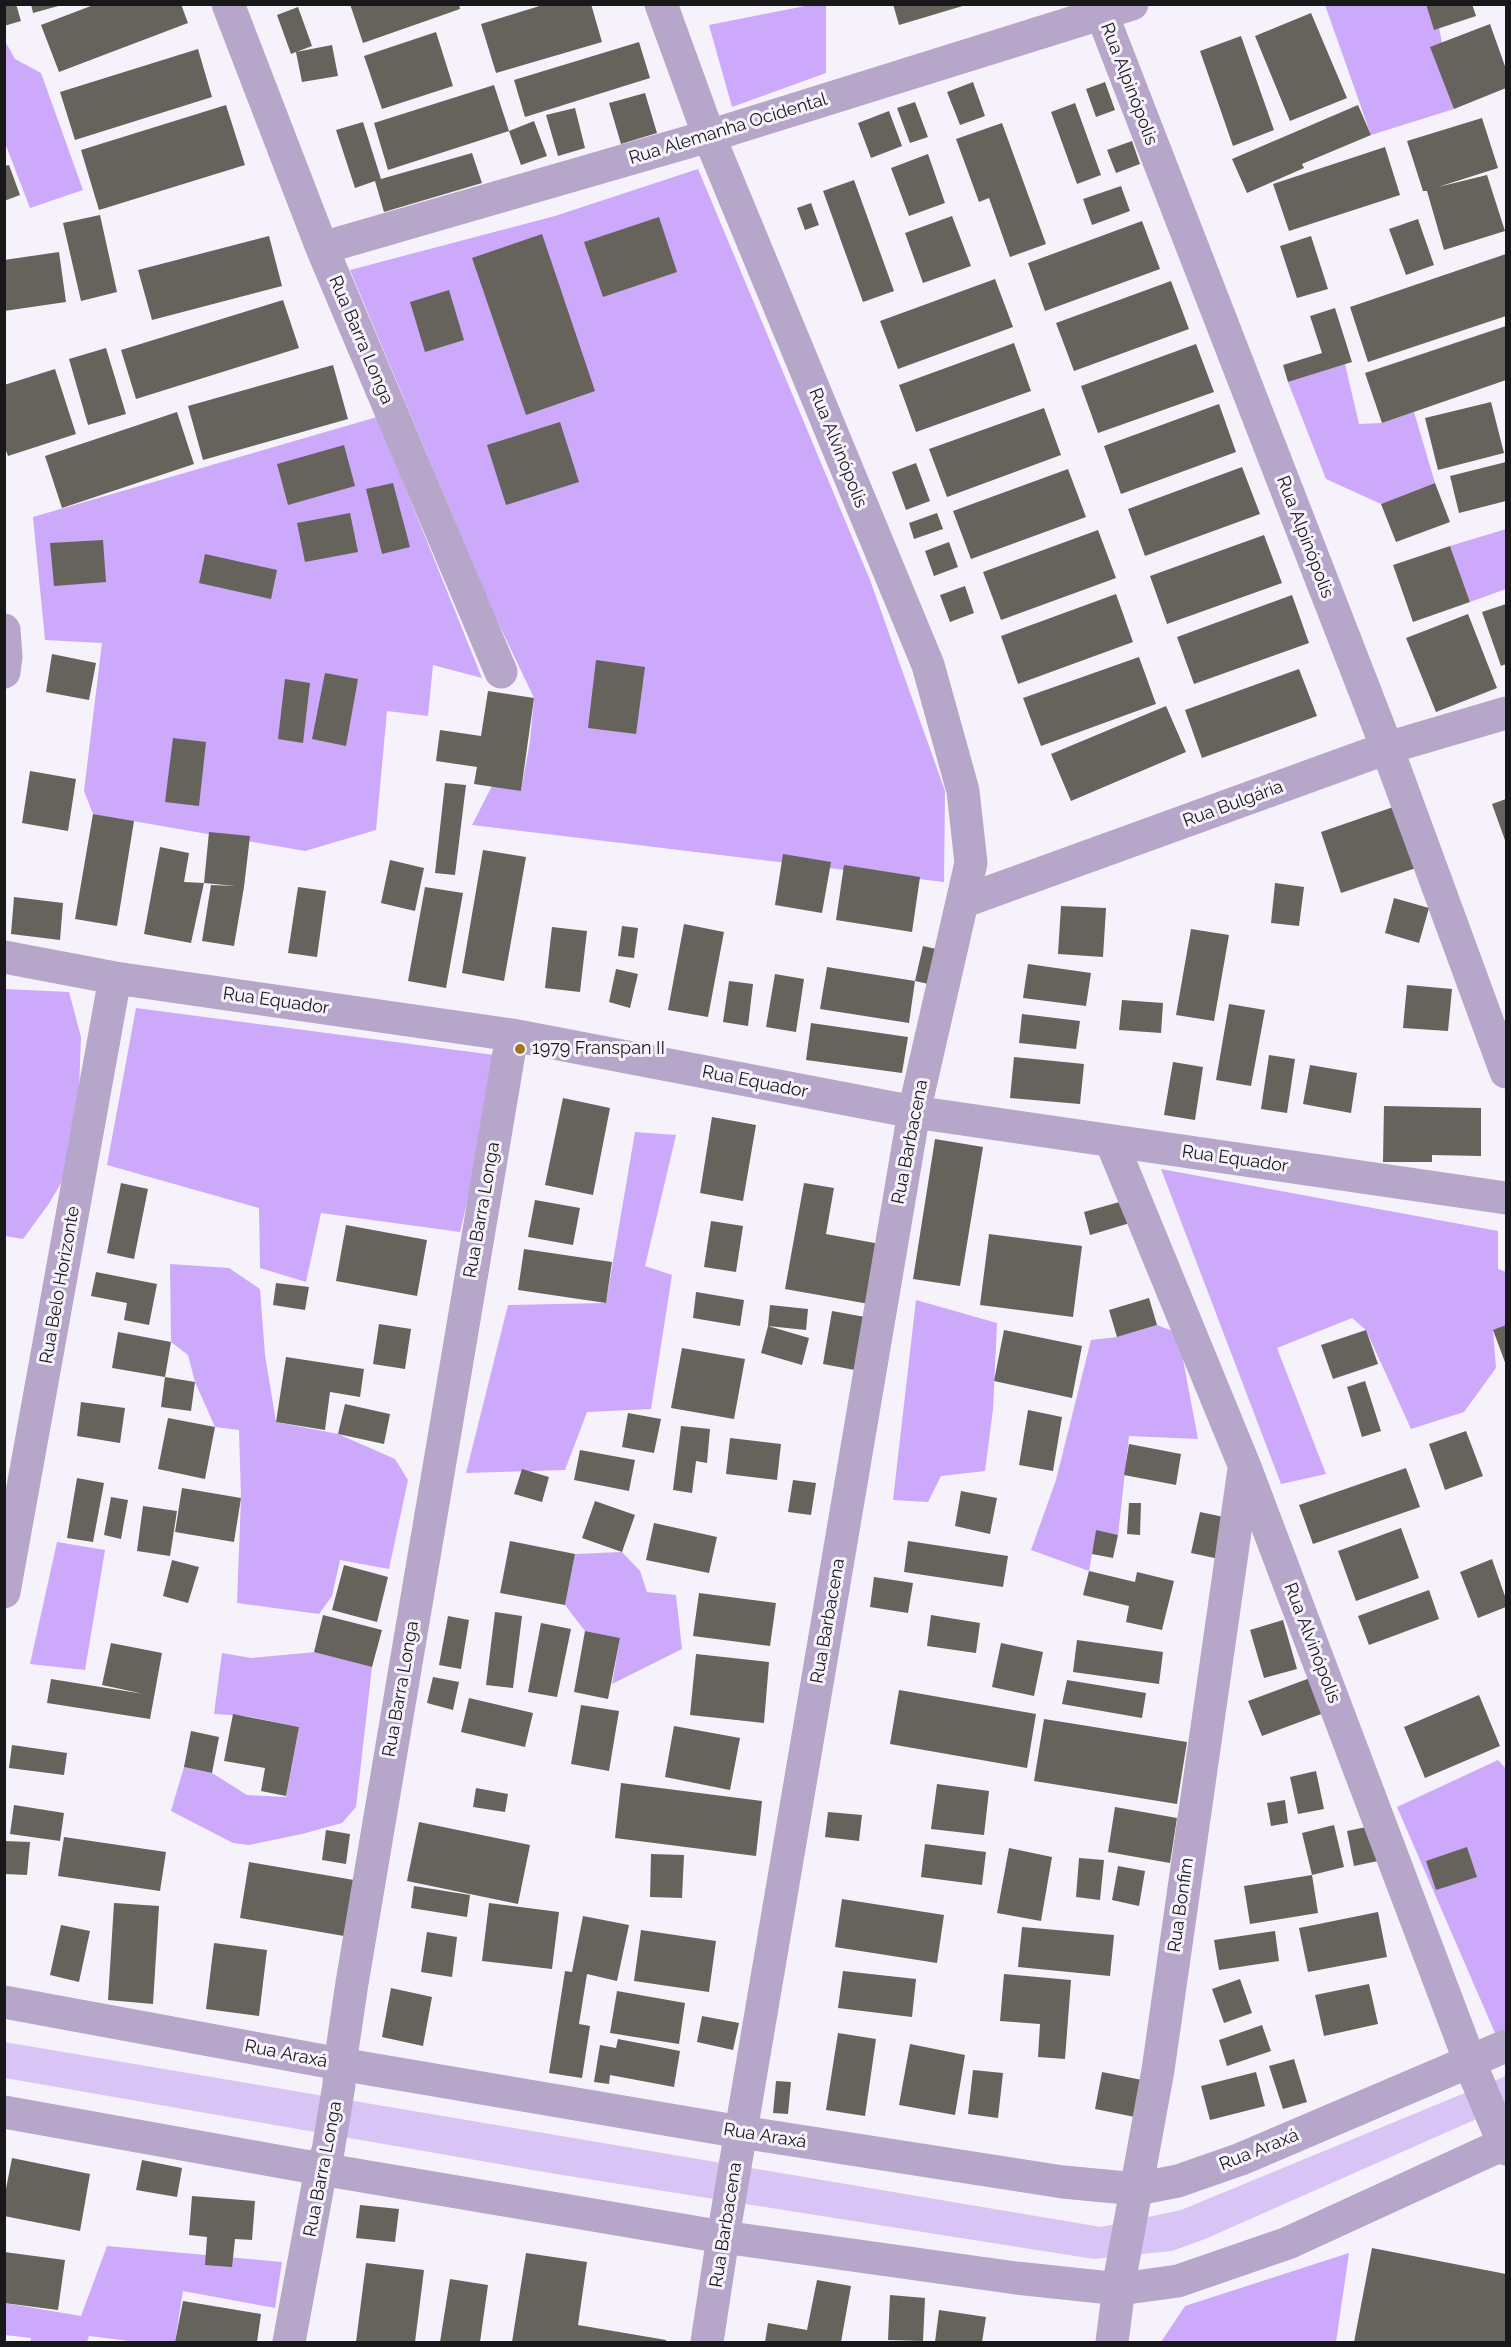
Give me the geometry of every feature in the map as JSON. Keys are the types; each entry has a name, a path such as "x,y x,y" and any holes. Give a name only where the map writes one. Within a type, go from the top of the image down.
{"street":[{"name":"Rua Barra Longa","path":"228,4 322,248 501,672"},
{"name":"Rua Alvinópolis","path":"661,4 709,136 928,665 963,791 971,863 962,902"},
{"name":"Rua Alemanha Ocidental","path":"322,248 709,136 1111,8"},
{"name":"Rua Alpinópolis","path":"1111,8 1506,1072"},
{"path":"4,630 6,657 4,672"},
{"name":"Rua Bulgária","path":"962,902 1387,748 1506,713"},
{"name":"Rua Barbacena","path":"707,2343 914,1112 962,902"},
{"name":"Rua Equador","path":"4,957 115,978 512,1035 914,1112 1506,1198"},
{"name":"Rua Belo Horizonte","path":"4,1592 115,978"},
{"name":"Rua Barra Longa","path":"289,2343 340,2075 512,1035"},
{"name":"Rua Alvinópolis","path":"1111,1141 1245,1467 1473,2069 1504,2140"},
{"name":"Rua Bonfim","path":"1112,2343 1120,2281 1159,2058 1245,1467"},
{"name":"Rua Araxá","path":"4,2002 340,2075 739,2142 1063,2182 1135,2198 1473,2069 1506,2046"},
{"path":"4,2112 324,2160 1016,2278 1120,2281 1178,2281 1288,2243 1504,2140"}],"shaded area":[{"path":"815,4 826,5 826,73 732,107 709,25"},
{"path":"1325,5 1435,5 1454,109 1371,135"},
{"path":"5,41 15,59 41,73 83,190 30,208 5,143"},
{"path":"698,169 870,580 945,791 944,882 472,825 494,782 521,791 530,741 534,698 494,614 350,270 555,216"},
{"path":"1345,364 1359,424 1382,423 1414,412 1435,483 1381,504 1326,479 1288,382"},
{"path":"377,417 482,678 433,665 428,716 387,711 376,830 305,851 93,814 84,791 102,643 45,640 33,517"},
{"path":"1506,529 1506,589 1470,602 1450,546"},
{"path":"4,989 69,992 81,1037 79,1091 66,1175 23,1239 5,1236"},
{"path":"136,1008 502,1056 460,1232 321,1213 306,1282 260,1268 259,1208 107,1165"},
{"path":"635,1132 676,1135 645,1266 672,1275 651,1409 587,1412 565,1470 466,1473 508,1305 606,1303"},
{"path":"1161,1169 1498,1231 1498,1269 1506,1272 1506,1325 1493,1331 1496,1368 1464,1412 1411,1429 1366,1330 1352,1318 1277,1348 1326,1474 1281,1484"},
{"path":"170,1264 229,1268 260,1289 265,1355 276,1422 338,1434 395,1459 408,1480 389,1569 340,1560 332,1596 319,1614 237,1603 241,1498 239,1430 215,1427 195,1382 188,1355 171,1342"},
{"path":"916,1300 997,1323 993,1409 985,1471 941,1476 928,1502 893,1500"},
{"path":"1157,1325 1178,1333 1198,1439 1129,1436 1118,1535 1096,1531 1089,1571 1031,1550 1056,1480 1091,1340 1117,1337"},
{"path":"57,1542 105,1550 85,1670 30,1664"},
{"path":"622,1552 640,1571 647,1592 676,1595 682,1649 612,1684 620,1638 585,1631 565,1605 575,1554"},
{"path":"316,1652 372,1667 356,1807 342,1823 249,1845 233,1843 171,1811 184,1767 212,1773 247,1795 286,1797 299,1727 246,1716 214,1714 222,1653 251,1658"},
{"path":"1498,1760 1506,1769 1506,2029 1495,2033 1397,1807"},
{"path":"4,2042 1101,2227 1181,2210 1506,2076 1506,2106 1205,2239 1172,2251 1094,2259 556,2174 5,2078"},
{"path":"107,2246 282,2262 275,2308 183,2291 175,2342 138,2342 89,2336 87,2342 30,2342 31,2338 5,2335 4,2303 81,2316"},
{"path":"1349,2253 1336,2342 1161,2342 1185,2306"}],"building":[{"path":"4,4 16,4 21,21 4,26"},
{"path":"31,4 62,4 62,5 33,13"},
{"path":"96,4 181,4 188,23 59,72 41,25"},
{"path":"350,4 459,4 460,9 363,43"},
{"path":"546,4 591,4 602,42 496,73 481,24"},
{"path":"893,4 966,4 966,5 899,25"},
{"path":"1426,4 1472,4 1476,16 1434,30"},
{"path":"298,7 312,46 291,54 277,15"},
{"path":"1311,13 1347,98 1290,121 1255,36"},
{"path":"1490,24 1506,69 1506,88 1454,109 1430,47"},
{"path":"436,32 453,86 382,109 364,56"},
{"path":"1241,36 1274,130 1233,146 1200,51"},
{"path":"639,42 650,78 525,117 514,80"},
{"path":"332,45 338,76 302,82 296,52"},
{"path":"198,49 212,97 75,140 60,92"},
{"path":"973,82 985,116 960,125 947,92"},
{"path":"1105,82 1115,110 1096,117 1086,89"},
{"path":"494,85 509,131 388,170 374,123"},
{"path":"645,93 657,133 621,144 609,103"},
{"path":"915,102 928,137 910,143 897,108"},
{"path":"1075,103 1101,175 1077,184 1051,112"},
{"path":"226,105 245,165 99,210 81,150"},
{"path":"1358,105 1371,135 1302,164 1304,168 1247,193 1232,159"},
{"path":"575,108 585,148 558,156 546,115"},
{"path":"889,111 902,146 871,158 858,123"},
{"path":"1482,118 1498,168 1438,187 1487,175 1505,231 1444,250 1427,191 1423,191 1407,141"},
{"path":"534,121 547,156 521,165 509,131"},
{"path":"363,122 381,179 472,153 482,183 384,212 375,181 355,188 336,130"},
{"path":"1002,123 1046,244 1010,257 989,198 979,202 956,139"},
{"path":"1132,141 1140,164 1116,173 1107,150"},
{"path":"1385,147 1400,195 1289,231 1273,184"},
{"path":"928,154 945,203 909,216 891,168"},
{"path":"9,165 20,195 4,201 4,166"},
{"path":"854,180 894,291 863,302 823,191"},
{"path":"1121,186 1130,211 1092,225 1083,199"},
{"path":"811,203 819,225 805,230 797,208"},
{"path":"100,215 117,292 81,301 63,223"},
{"path":"952,216 971,266 923,283 905,233"},
{"path":"659,217 677,272 603,297 584,242"},
{"path":"1418,219 1434,265 1406,275 1389,229"},
{"path":"1142,221 1160,269 1045,311 1028,263"},
{"path":"542,234 595,391 526,415 472,258"},
{"path":"269,236 282,286 152,320 138,270"},
{"path":"1311,236 1328,289 1297,298 1280,246"},
{"path":"59,252 66,302 4,311 4,260"},
{"path":"1506,254 1506,316 1368,362 1350,307"},
{"path":"995,279 1013,327 898,369 880,321"},
{"path":"1171,281 1189,329 1074,371 1056,323"},
{"path":"449,290 464,340 425,352 410,302"},
{"path":"283,300 299,348 136,399 121,350"},
{"path":"1335,308 1352,362 1288,382 1283,365 1322,353 1310,316"},
{"path":"1506,326 1506,380 1382,423 1365,373"},
{"path":"1014,343 1031,391 916,432 899,385"},
{"path":"1196,344 1214,392 1098,433 1081,386"},
{"path":"106,348 126,414 88,425 69,359"},
{"path":"333,365 348,419 203,460 188,406"},
{"path":"55,369 76,434 8,456 4,445 4,385"},
{"path":"1491,402 1504,453 1438,470 1425,418"},
{"path":"1219,404 1236,452 1121,494 1104,446"},
{"path":"1044,408 1061,455 947,497 929,449"},
{"path":"177,412 194,464 62,508 45,456"},
{"path":"560,422 579,482 506,505 487,445"},
{"path":"344,445 355,486 288,505 277,464"},
{"path":"1506,462 1506,501 1459,513 1450,476"},
{"path":"916,463 930,501 906,510 892,472"},
{"path":"1242,467 1260,514 1145,556 1128,509"},
{"path":"1068,469 1086,517 971,559 953,511"},
{"path":"393,483 410,547 382,554 366,489"},
{"path":"1435,483 1450,522 1396,542 1381,504"},
{"path":"350,513 358,552 305,562 297,523"},
{"path":"937,513 943,529 914,539 909,523"},
{"path":"1098,530 1116,578 1001,620 983,572"},
{"path":"1264,535 1282,583 1167,624 1150,576"},
{"path":"103,540 106,582 54,586 50,543"},
{"path":"949,542 958,567 934,576 925,551"},
{"path":"1450,546 1470,602 1413,622 1393,565"},
{"path":"205,554 277,570 271,599 199,583"},
{"path":"965,586 974,613 950,622 940,595"},
{"path":"1116,594 1133,642 1018,684 1001,636"},
{"path":"1292,595 1309,643 1194,684 1177,637"},
{"path":"1506,604 1506,664 1501,666 1482,612"},
{"path":"1468,614 1497,688 1436,712 1406,638"},
{"path":"52,654 96,663 89,700 46,692"},
{"path":"1139,657 1156,704 1041,746 1023,698"},
{"path":"596,660 645,667 636,734 588,728"},
{"path":"1299,669 1317,716 1202,758 1185,710"},
{"path":"325,673 358,679 346,746 312,739"},
{"path":"285,679 310,683 303,743 278,739"},
{"path":"488,691 534,698 521,791 474,784 477,767 436,761 440,730 481,736"},
{"path":"1166,706 1186,752 1071,801 1051,754"},
{"path":"173,738 206,742 199,806 165,802"},
{"path":"30,771 76,779 68,831 22,823"},
{"path":"445,783 466,785 455,875 435,873"},
{"path":"1506,799 1506,843 1492,804"},
{"path":"1399,805 1419,867 1341,893 1321,832"},
{"path":"93,814 134,821 117,926 75,919"},
{"path":"209,832 250,836 234,946 202,941 211,885 236,886 204,883"},
{"path":"160,847 189,853 184,882 204,883 191,943 144,934"},
{"path":"483,850 526,857 504,981 462,973"},
{"path":"783,854 831,862 822,913 775,905"},
{"path":"390,860 424,868 415,911 381,903"},
{"path":"844,865 920,877 912,932 836,920"},
{"path":"1275,883 1304,887 1299,926 1271,923"},
{"path":"298,887 326,891 317,957 288,953"},
{"path":"425,887 463,893 446,988 408,981"},
{"path":"14,897 63,903 60,940 11,934"},
{"path":"1394,898 1429,908 1419,943 1385,933"},
{"path":"1061,906 1106,908 1103,957 1058,954"},
{"path":"684,924 724,932 708,1017 668,1010"},
{"path":"622,926 638,928 634,958 618,956"},
{"path":"552,927 587,931 580,992 545,988"},
{"path":"1191,929 1229,935 1214,1021 1176,1015"},
{"path":"923,946 941,950 933,985 915,981"},
{"path":"1028,964 1091,973 1086,1006 1023,998"},
{"path":"827,967 915,981 909,1023 820,1009"},
{"path":"616,969 638,974 630,1008 609,1002"},
{"path":"775,974 804,979 796,1032 766,1027"},
{"path":"729,981 753,984 748,1026 723,1022"},
{"path":"1407,985 1452,989 1448,1031 1403,1028"},
{"path":"1122,1000 1163,1003 1161,1033 1119,1030"},
{"path":"1229,1004 1265,1010 1251,1086 1216,1080"},
{"path":"1022,1014 1080,1021 1076,1049 1019,1043"},
{"path":"811,1023 908,1037 902,1073 806,1060"},
{"path":"1269,1055 1295,1059 1287,1113 1261,1109"},
{"path":"1014,1057 1084,1064 1080,1104 1010,1098"},
{"path":"1173,1062 1203,1067 1195,1120 1164,1115"},
{"path":"1310,1065 1357,1073 1351,1113 1303,1104"},
{"path":"563,1098 610,1108 593,1195 545,1185"},
{"path":"1384,1106 1481,1108 1481,1156 1432,1155 1432,1162 1383,1162"},
{"path":"712,1117 756,1125 743,1201 700,1193"},
{"path":"935,1139 983,1147 960,1286 913,1279"},
{"path":"121,1183 148,1189 134,1259 107,1253"},
{"path":"804,1183 834,1188 826,1234 880,1244 869,1304 785,1289"},
{"path":"535,1200 580,1208 573,1245 528,1237"},
{"path":"1123,1201 1130,1223 1090,1235 1084,1212"},
{"path":"711,1221 743,1226 736,1272 704,1267"},
{"path":"346,1225 427,1240 417,1296 336,1281"},
{"path":"989,1234 1082,1246 1073,1317 980,1305"},
{"path":"524,1249 612,1262 606,1303 518,1290"},
{"path":"96,1272 157,1284 149,1325 124,1320 127,1303 91,1296"},
{"path":"276,1283 309,1287 305,1310 273,1305"},
{"path":"696,1292 744,1300 740,1326 693,1318"},
{"path":"1149,1298 1157,1325 1117,1337 1109,1310"},
{"path":"770,1305 808,1309 806,1330 768,1326"},
{"path":"832,1311 865,1317 855,1370 823,1364"},
{"path":"379,1324 411,1329 405,1369 373,1364"},
{"path":"1506,1325 1506,1365 1493,1330"},
{"path":"768,1326 809,1338 802,1365 761,1353"},
{"path":"1004,1330 1082,1346 1072,1398 994,1381"},
{"path":"1366,1330 1378,1364 1333,1379 1321,1345"},
{"path":"118,1332 171,1342 165,1377 112,1368"},
{"path":"682,1348 745,1359 734,1419 671,1408"},
{"path":"286,1357 364,1369 360,1397 330,1392 325,1430 276,1422"},
{"path":"165,1377 195,1382 191,1411 161,1407"},
{"path":"1365,1381 1381,1431 1362,1437 1347,1387"},
{"path":"81,1402 125,1408 120,1443 77,1436"},
{"path":"345,1404 390,1414 384,1444 338,1434"},
{"path":"1028,1410 1062,1417 1053,1471 1019,1465"},
{"path":"628,1413 661,1419 654,1453 622,1447"},
{"path":"168,1418 215,1427 205,1479 158,1469"},
{"path":"681,1426 710,1429 707,1463 696,1461 692,1493 673,1490"},
{"path":"1466,1431 1483,1476 1445,1490 1429,1444"},
{"path":"730,1438 781,1444 777,1480 726,1474"},
{"path":"1129,1444 1181,1454 1176,1485 1124,1475"},
{"path":"580,1450 635,1460 629,1491 574,1480"},
{"path":"1406,1468 1420,1507 1313,1544 1299,1505"},
{"path":"522,1469 549,1477 542,1502 514,1494"},
{"path":"77,1478 104,1483 93,1542 67,1538"},
{"path":"793,1480 816,1483 811,1515 788,1512"},
{"path":"182,1488 241,1498 234,1542 175,1532"},
{"path":"961,1491 997,1498 990,1534 955,1526"},
{"path":"111,1497 128,1500 121,1539 104,1535"},
{"path":"595,1501 635,1515 622,1552 582,1538"},
{"path":"1129,1503 1141,1503 1140,1535 1127,1534"},
{"path":"143,1506 177,1511 170,1556 137,1551"},
{"path":"1200,1512 1233,1519 1224,1560 1191,1553"},
{"path":"654,1523 717,1537 709,1573 646,1560"},
{"path":"1401,1528 1419,1578 1356,1601 1338,1551"},
{"path":"1096,1530 1118,1535 1113,1558 1092,1554"},
{"path":"510,1541 575,1554 565,1605 500,1593"},
{"path":"908,1541 1008,1556 1003,1587 904,1572"},
{"path":"1492,1559 1506,1599 1506,1607 1478,1618 1460,1572"},
{"path":"172,1560 199,1567 188,1603 163,1596"},
{"path":"344,1565 388,1577 377,1622 332,1610"},
{"path":"1089,1571 1135,1582 1137,1572 1174,1581 1162,1630 1126,1622 1129,1606 1083,1595"},
{"path":"874,1577 913,1583 908,1613 870,1607"},
{"path":"1429,1590 1439,1619 1369,1645 1358,1616"},
{"path":"699,1593 776,1603 770,1646 693,1636"},
{"path":"495,1612 522,1616 513,1688 486,1685"},
{"path":"323,1615 382,1630 372,1667 314,1652"},
{"path":"931,1615 980,1623 976,1653 927,1646"},
{"path":"448,1616 469,1620 461,1669 439,1665"},
{"path":"1283,1620 1297,1669 1264,1678 1250,1630"},
{"path":"541,1623 571,1629 557,1697 528,1692"},
{"path":"585,1631 620,1638 608,1699 574,1692"},
{"path":"1077,1640 1163,1652 1159,1684 1073,1672"},
{"path":"111,1643 162,1653 150,1719 47,1703 51,1679 144,1694 102,1685"},
{"path":"1001,1643 1043,1652 1034,1696 992,1687"},
{"path":"696,1654 769,1662 764,1723 690,1715"},
{"path":"433,1677 459,1682 453,1710 427,1703"},
{"path":"1310,1678 1324,1713 1262,1736 1248,1701"},
{"path":"1067,1680 1146,1693 1142,1718 1062,1704"},
{"path":"899,1690 1036,1714 1027,1768 890,1744"},
{"path":"1479,1695 1500,1746 1425,1778 1404,1727"},
{"path":"469,1698 533,1713 525,1747 461,1732"},
{"path":"581,1705 619,1711 609,1771 571,1764"},
{"path":"233,1714 299,1727 286,1796 261,1791 265,1768 224,1761"},
{"path":"1044,1719 1187,1742 1177,1804 1034,1781"},
{"path":"674,1726 740,1738 730,1790 665,1777"},
{"path":"191,1731 219,1737 212,1773 184,1767"},
{"path":"12,1745 67,1753 64,1775 9,1768"},
{"path":"1316,1771 1324,1809 1298,1814 1290,1777"},
{"path":"621,1783 762,1801 756,1856 615,1838"},
{"path":"937,1784 989,1791 984,1835 931,1829"},
{"path":"476,1788 508,1794 505,1812 473,1807"},
{"path":"1285,1800 1288,1823 1271,1826 1267,1803"},
{"path":"14,1805 64,1813 60,1841 10,1834"},
{"path":"1115,1807 1177,1818 1170,1863 1108,1852"},
{"path":"828,1812 862,1815 859,1841 825,1837"},
{"path":"419,1822 530,1845 518,1904 407,1881"},
{"path":"1334,1825 1344,1867 1312,1875 1302,1833"},
{"path":"1371,1826 1378,1861 1354,1866 1347,1831"},
{"path":"326,1830 350,1834 346,1864 322,1860"},
{"path":"64,1837 166,1852 160,1891 58,1876"},
{"path":"4,1841 30,1842 27,1875 4,1874"},
{"path":"925,1844 986,1852 982,1885 921,1877"},
{"path":"1467,1847 1477,1877 1436,1890 1426,1861"},
{"path":"1009,1848 1052,1857 1041,1921 997,1913"},
{"path":"651,1854 684,1855 682,1898 650,1897"},
{"path":"1079,1858 1104,1860 1100,1900 1076,1897"},
{"path":"249,1862 354,1880 344,1936 240,1918"},
{"path":"1118,1866 1145,1871 1139,1906 1112,1900"},
{"path":"1312,1875 1318,1913 1250,1924 1244,1886"},
{"path":"414,1886 470,1895 467,1917 411,1908"},
{"path":"842,1899 944,1915 937,1963 835,1947"},
{"path":"114,1903 159,1906 153,2004 108,2000"},
{"path":"489,1903 559,1912 552,1969 482,1961"},
{"path":"1378,1912 1387,1957 1308,1972 1299,1928"},
{"path":"583,1916 629,1925 617,1981 587,1974 579,2024 590,2026 582,2078 549,2073 565,1971 572,1972"},
{"path":"61,1925 90,1931 79,1982 50,1975"},
{"path":"1022,1927 1114,1935 1110,1976 1018,1967"},
{"path":"641,1930 716,1941 709,1992 634,1981"},
{"path":"1275,1931 1279,1961 1219,1970 1214,1940"},
{"path":"427,1932 457,1937 452,1977 421,1972"},
{"path":"214,1943 267,1950 259,2016 206,2009"},
{"path":"843,1971 916,1979 912,2017 838,2008"},
{"path":"1004,1974 1071,1980 1065,2059 1038,2057 1040,2024 1000,2021"},
{"path":"1240,1979 1252,2013 1224,2023 1212,1989"},
{"path":"1369,1984 1378,2024 1324,2036 1315,1995"},
{"path":"391,1988 432,1997 423,2046 382,2037"},
{"path":"617,1991 685,2003 679,2044 610,2033"},
{"path":"702,2016 739,2023 733,2050 697,2042"},
{"path":"1262,2025 1271,2051 1227,2066 1219,2040"},
{"path":"838,2033 876,2039 865,2116 826,2110"},
{"path":"618,2039 680,2051 674,2087 610,2075 609,2084 594,2082 600,2045 616,2048"},
{"path":"910,2044 965,2055 955,2115 899,2105"},
{"path":"1294,2059 1307,2102 1283,2109 1269,2066"},
{"path":"973,2070 1003,2073 998,2118 968,2114"},
{"path":"1102,2072 1142,2080 1135,2117 1095,2109"},
{"path":"1256,2072 1265,2106 1210,2120 1201,2086"},
{"path":"776,2081 791,2082 788,2114 773,2113"},
{"path":"12,2158 90,2174 80,2231 4,2216 4,2199"},
{"path":"142,2160 182,2168 177,2197 136,2190"},
{"path":"192,2196 255,2201 252,2240 235,2239 232,2267 205,2265 207,2237 189,2235"},
{"path":"360,2205 399,2209 395,2242 356,2238"},
{"path":"1372,2248 1506,2274 1506,2342 1354,2342"},
{"path":"4,2252 65,2260 58,2310 4,2303"},
{"path":"526,2253 587,2262 578,2325 666,2340 666,2342 512,2342"},
{"path":"366,2263 424,2270 415,2342 356,2342"},
{"path":"450,2279 488,2285 480,2342 440,2342"},
{"path":"817,2280 851,2286 841,2342 765,2342 768,2323 807,2330"},
{"path":"890,2295 925,2298 923,2341 888,2340"},
{"path":"183,2301 261,2314 257,2342 175,2342"},
{"path":"939,2310 986,2317 982,2342 935,2342"}],"place":[{"name":"1979 Franspan II","path":"520,1049"}]}
